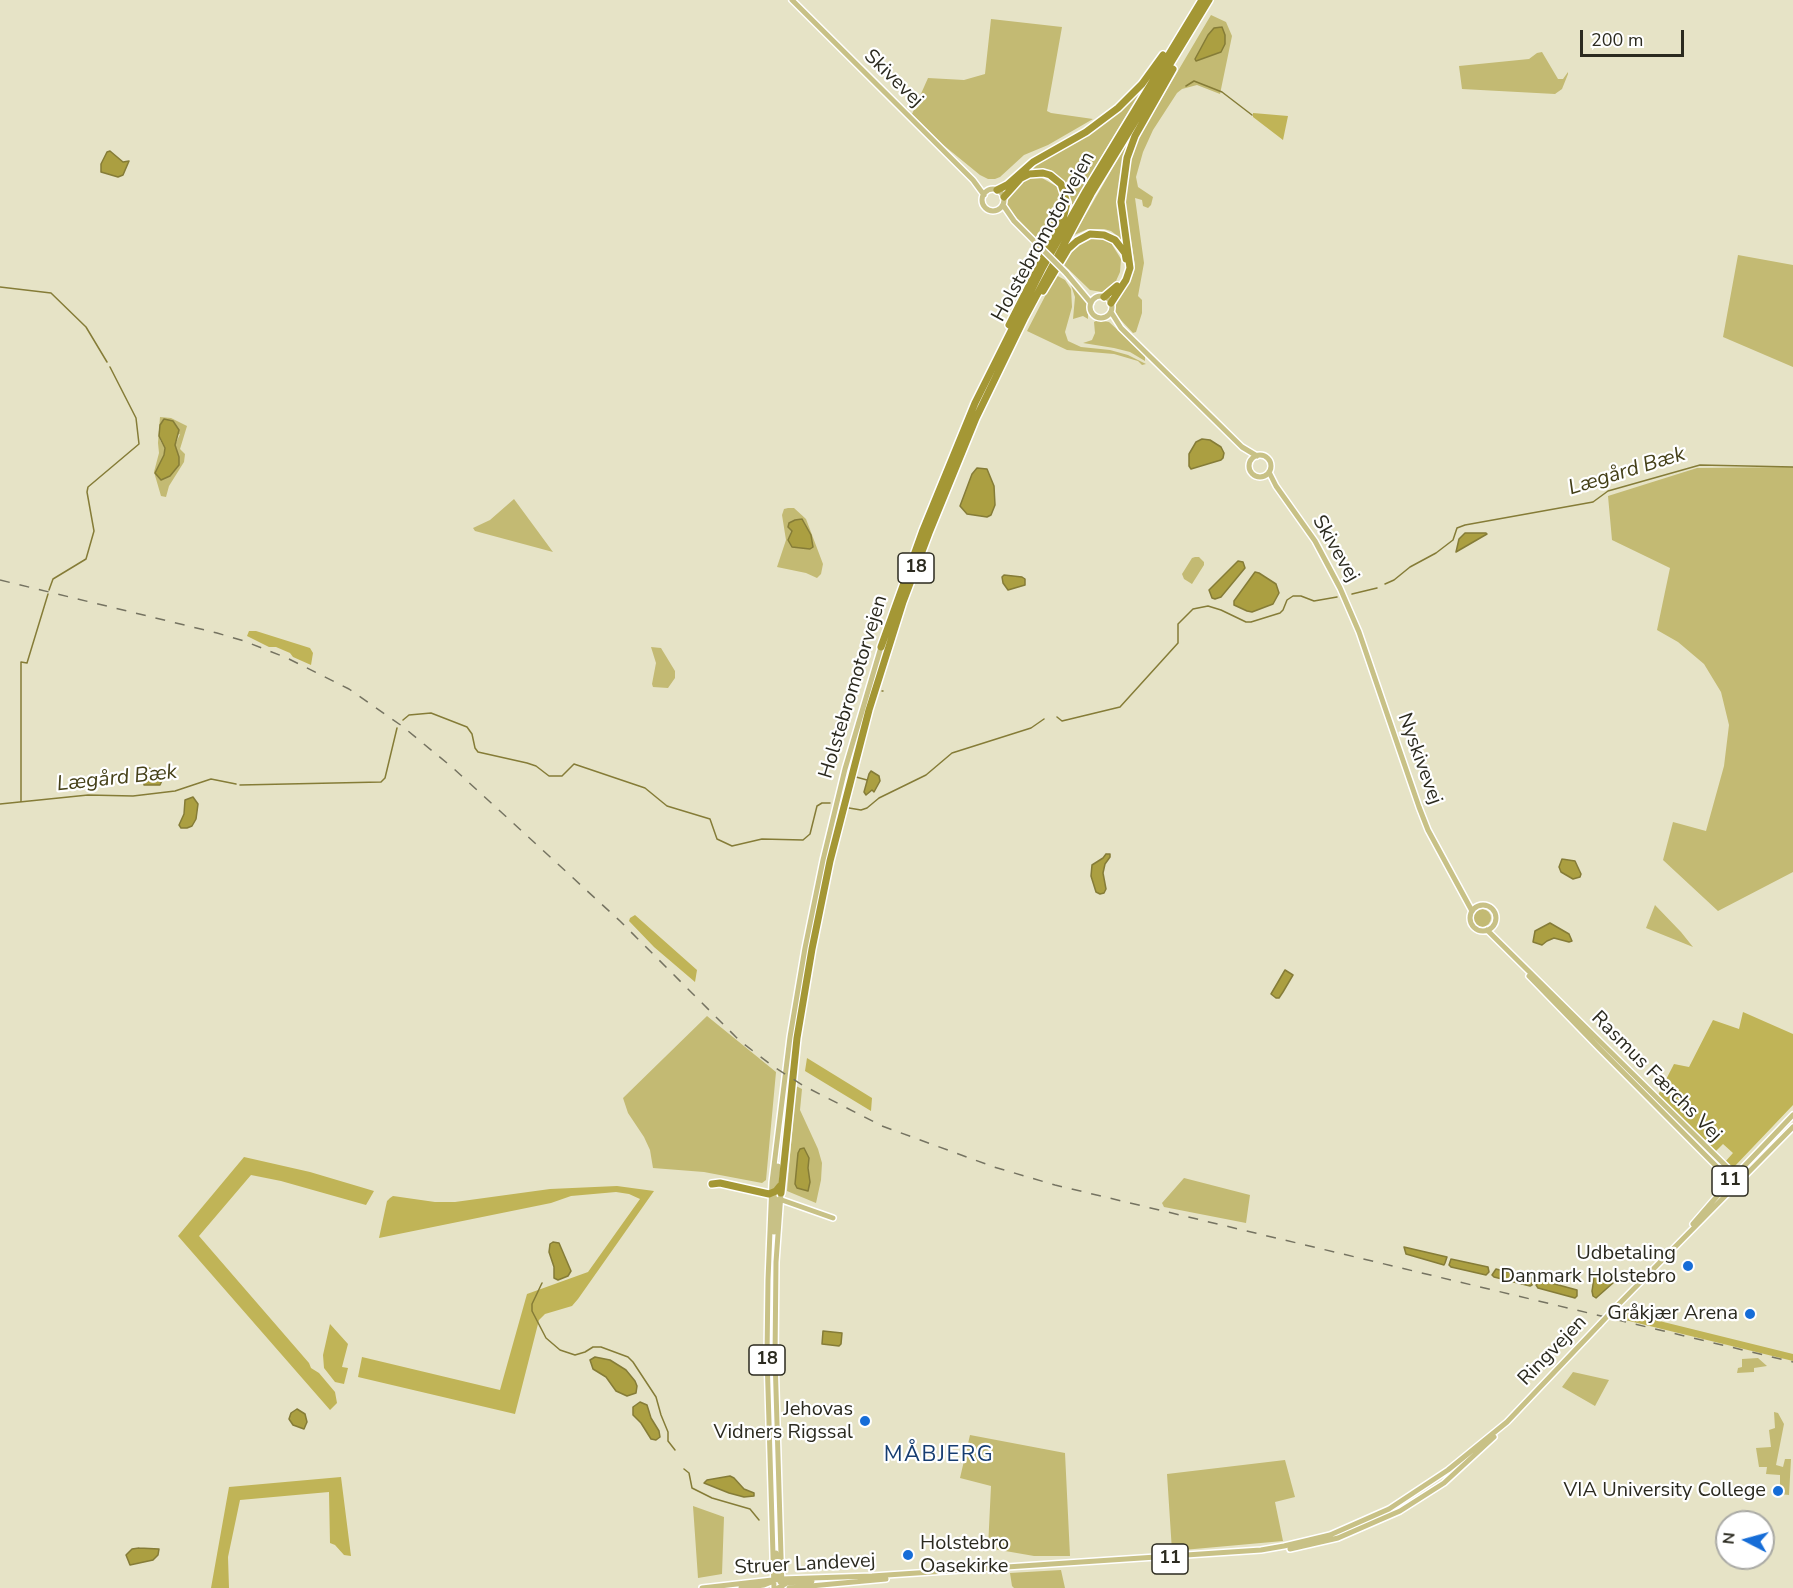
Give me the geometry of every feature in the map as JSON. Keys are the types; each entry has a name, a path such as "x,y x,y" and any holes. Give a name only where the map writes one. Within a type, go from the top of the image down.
{"highway":[{"path":"998,190 1033,162 1102,120 1131,95 1158,63 1201,0"},
{"name":"Holstebromotorvejen","path":"881,646 923,530 975,403 1043,267 1201,0"},
{"path":"1111,303 1126,280 1130,268 1121,202 1124,171 1131,146 1211,0"},
{"name":"Holstebromotorvejen","path":"777,1195 794,1060 812,949 830,861 851,771 903,602 953,472 1001,366 1049,270 1091,194 1211,0"},
{"path":"975,403 984,378 1031,278 1063,219 1067,203 1061,184 1050,175 1043,173 1029,174 1021,178 1004,197"},
{"path":"1001,366 1063,257 1073,244 1090,234 1110,237 1125,253 1126,269 1123,277 1111,292 1100,297"},
{"path":"712,1184 777,1195"}],"main road":[{"name":"Skivevej","path":"792,0 973,180 984,195"},
{"name":"Skivevej","path":"973,180 989,190"},
{"path":"989,190 998,190 1004,197 1003,205 998,210 990,211 984,206 984,195 989,190"},
{"path":"1003,205 1014,221"},
{"path":"998,210 1014,221 1080,286 1111,303 1110,312 1105,317 1099,318 1094,315 1090,309 1091,303 1080,286"},
{"path":"1091,303 1100,297"},
{"path":"1110,312 1122,328 1242,447 1269,461 1269,472 1263,476 1251,473 1250,462 1242,447"},
{"path":"1105,317 1122,328"},
{"path":"1250,462 1257,456"},
{"name":"Skivevej","path":"1269,472 1322,554 1359,632"},
{"name":"Skivevej","path":"1263,476 1276,486"},
{"name":"Nyskivevej","path":"1359,632 1419,807 1434,839 1475,909"},
{"name":"Holstebromotorvejen","path":"777,1195 779,1126 790,1037 805,948 845,769 881,646"},
{"path":"1486,906 1493,911 1495,921 1490,928 1479,930 1473,927 1470,921 1475,909 1486,906"},
{"name":"Rasmus Færchs Vej","path":"1490,928 1545,993 1720,1170 1732,1179"},
{"name":"Ringvejen","path":"1671,1250 1732,1179 1793,1115"},
{"name":"Ringvejen","path":"1444,1483 1489,1443 1614,1309 1793,1127"},
{"path":"777,1195 833,1218"},
{"name":"18","path":"777,1195 771,1209 766,1356 771,1516 777,1583"},
{"name":"18","path":"777,1195 776,1424 781,1570 777,1583"},
{"name":"Ringvejen","path":"1434,1480 1507,1422"},
{"name":"Struer Landevej","path":"702,1588 1284,1546 1330,1535 1359,1524 1389,1509 1434,1480"},
{"name":"Struer Landevej","path":"789,1588 906,1577 1285,1550 1356,1532 1400,1511 1444,1483"},
{"path":"741,1588 777,1583 789,1588"}],"shaded area":[{"path":"1211,15 1226,22 1232,36 1220,94 1197,85 1182,89 1177,93 1153,130 1143,152 1136,177 1138,187 1153,197 1148,208 1143,206 1142,200 1135,198 1144,263 1138,296 1142,300 1142,313 1136,332 1133,333 1117,316 1115,310 1118,296 1129,283 1135,265 1125,205 1126,183 1133,153 1139,137"},
{"path":"991,19 1062,27 1047,111 1093,119 1048,145 1024,155 995,179 988,179 980,175 942,144 912,114 928,78 964,80 985,74"},
{"path":"1222,27 1225,44 1221,52 1196,61 1208,35 1214,28"},
{"path":"1542,52 1558,79 1563,79 1568,72 1562,89 1555,94 1462,89 1459,66 1529,59"},
{"path":"1143,87 1073,204 1070,204 1068,188 1063,180 1053,173 1042,170 1024,172"},
{"path":"1253,113 1288,116 1283,140 1253,117"},
{"path":"1130,138 1118,193 1120,231 1126,249 1119,237 1104,229 1088,229 1074,235"},
{"path":"110,151 123,162 129,161 123,175 118,177 101,172 101,164 107,152"},
{"path":"1031,178 1042,178 1056,186 1063,199 1062,209 1044,246 1009,210 1006,204 1007,196 1012,189"},
{"path":"1093,238 1111,243 1121,259 1120,272 1116,281 1102,292 1090,290 1063,264 1076,247"},
{"path":"1738,255 1793,265 1793,367 1723,337"},
{"path":"1056,275 1065,280 1071,289 1072,307 1065,332 1068,341 1081,347 1110,350 1128,355 1146,364 1142,365 1138,361 1114,354 1067,350 1027,331"},
{"path":"1069,279 1088,302 1088,319 1083,316 1073,319 1075,297"},
{"path":"1098,320 1109,322 1145,355 1145,361 1130,352 1083,343 1092,340 1095,333 1094,322"},
{"path":"160,417 171,418 187,426 180,449 185,454 184,462 169,486 166,497 161,496 154,472 159,453","holes":["180,434 175,445 179,457 155,473 164,455 165,448 160,440"]},
{"path":"164,419 173,421 179,430 175,445 179,465 170,476 161,480 155,473 164,455 165,448 159,436 160,425"},
{"path":"1202,439 1210,440 1221,447 1224,453 1223,458 1191,469 1189,454 1196,442"},
{"path":"1793,467 1793,872 1718,911 1663,860 1673,822 1706,831 1724,766 1729,725 1721,692 1704,664 1678,642 1657,630 1670,568 1612,540 1608,496 1697,468"},
{"path":"977,468 987,469 994,486 995,505 991,515 987,517 967,514 960,506 972,474"},
{"path":"514,499 553,552 475,531 473,528 490,520"},
{"path":"794,508 806,519 823,564 821,574 817,578 806,573 777,567 786,540 782,515 784,509","holes":["802,519 811,535 813,545 810,549 792,547 788,540 795,520"]},
{"path":"802,519 811,535 813,547 810,549 792,547 788,540 792,531 788,527 789,523"},
{"path":"1465,533 1487,534 1456,552 1459,539"},
{"path":"1195,557 1199,557 1204,565 1192,584 1184,579 1182,574"},
{"path":"1238,561 1243,562 1245,568 1221,597 1212,598 1209,590"},
{"path":"1255,572 1276,584 1279,593 1273,604 1252,612 1234,605 1234,601"},
{"path":"1004,575 1022,577 1025,579 1025,585 1008,590 1003,583"},
{"path":"249,631 256,631 310,648 313,653 311,665 293,657 290,653 276,647 269,647 247,636"},
{"path":"651,647 661,648 675,671 675,678 668,688 653,687 656,663"},
{"path":"144,768 165,774 160,785 144,785"},
{"path":"871,771 879,776 880,781 874,792 872,790 866,795 864,792"},
{"path":"193,797 198,804 196,819 192,826 181,828 179,825 184,814 185,800"},
{"path":"1106,854 1110,854 1110,857 1103,873 1106,889 1100,894 1096,892 1091,876 1092,865"},
{"path":"1562,859 1575,861 1581,874 1580,877 1573,879 1561,872 1559,867"},
{"path":"1655,905 1681,932 1693,947 1646,928"},
{"path":"1482,909 1488,912 1491,918 1488,924 1482,927 1476,924 1473,918 1476,912"},
{"path":"635,915 697,970 695,982 654,947 629,921"},
{"path":"1550,923 1569,934 1572,941 1554,938 1542,945 1533,942 1535,931"},
{"path":"1285,970 1293,975 1279,998 1276,998 1271,994"},
{"path":"1743,1012 1793,1034 1793,1105 1734,1167 1725,1162 1733,1153 1723,1144 1715,1152 1657,1097 1674,1064 1689,1067 1713,1020 1739,1029"},
{"path":"707,1016 776,1072 766,1180 762,1183 704,1172 653,1168 650,1150 628,1113 623,1098"},
{"path":"807,1058 872,1098 871,1111 805,1071"},
{"path":"796,1086 802,1089 800,1110 822,1163 816,1203 787,1191"},
{"path":"804,1148 809,1158 808,1191 797,1188 795,1184 798,1153"},
{"path":"244,1157 310,1172 374,1191 366,1205 251,1175 199,1236 311,1368 319,1373 335,1392 337,1403 330,1410 178,1236"},
{"path":"1184,1178 1250,1195 1246,1223 1164,1207 1162,1203"},
{"path":"617,1186 654,1191 572,1306 545,1314 539,1320 515,1414 358,1377 362,1357 500,1390 527,1294 588,1272 640,1199 616,1192 571,1196 551,1203 379,1238 387,1201 390,1198 393,1196 435,1202 455,1202 550,1189"},
{"path":"559,1243 571,1271 568,1276 558,1280 554,1278 554,1267 549,1252 550,1244"},
{"path":"1404,1247 1447,1257 1444,1265 1406,1254"},
{"path":"1451,1259 1488,1267 1489,1272 1486,1275 1451,1267 1449,1265"},
{"path":"1496,1269 1532,1278 1532,1285 1494,1277 1492,1275"},
{"path":"1594,1272 1598,1279 1613,1283 1596,1298 1592,1291 1594,1278 1592,1273"},
{"path":"1540,1280 1577,1290 1577,1296 1575,1298 1538,1288 1536,1285"},
{"path":"1623,1312 1793,1354 1793,1361 1621,1319"},
{"path":"330,1324 348,1344 342,1367 348,1368 344,1384 335,1382 324,1368 323,1355"},
{"path":"823,1331 842,1333 841,1344 839,1346 822,1344"},
{"path":"595,1357 610,1360 626,1370 635,1381 636,1393 627,1396 616,1391 606,1377 593,1369 590,1360"},
{"path":"1758,1358 1767,1366 1754,1368 1754,1372 1737,1373 1738,1368 1742,1367 1742,1359"},
{"path":"1573,1372 1609,1380 1595,1406 1562,1387"},
{"path":"640,1402 647,1405 651,1418 659,1431 660,1437 656,1440 651,1439 633,1415 633,1407"},
{"path":"297,1409 305,1414 307,1422 304,1429 293,1425 289,1419 291,1413"},
{"path":"1774,1412 1778,1413 1784,1424 1776,1465 1783,1467 1785,1459 1791,1459 1789,1495 1780,1494 1780,1475 1766,1474 1767,1467 1759,1467 1756,1448 1771,1447 1769,1430 1775,1428"},
{"path":"970,1435 1065,1453 1070,1556 1034,1556 988,1548 991,1486 960,1478"},
{"path":"1285,1460 1295,1497 1275,1502 1283,1541 1172,1551 1167,1474"},
{"path":"730,1476 744,1489 754,1493 754,1496 744,1497 704,1483 707,1480"},
{"path":"341,1477 351,1556 344,1555 330,1543 329,1492 240,1500 228,1557 229,1588 211,1588 229,1487"},
{"path":"693,1506 724,1517 722,1574 698,1578"},
{"path":"132,1549 159,1549 158,1555 153,1560 130,1565 126,1555"},
{"path":"1061,1570 1065,1588 1014,1588 1012,1586 1010,1573"}],"waterway":[{"path":"1186,86 1194,81 1222,92 1252,115"},
{"path":"0,287 51,293 86,327 107,362"},
{"path":"49,590 53,579 86,559 94,531 88,487 139,444 136,418 110,367"},
{"name":"Lægård Bæk","path":"1385,584 1436,553 1453,540 1457,528 1465,525 1593,502 1608,491 1700,465 1793,467"},
{"name":"Lægård Bæk","path":"1352,594 1377,588"},
{"path":"21,802 21,662 27,663 48,594"},
{"name":"Lægård Bæk","path":"1057,717 1062,721 1120,707 1178,643 1178,624 1193,609 1208,606 1251,622 1280,613 1287,600 1293,596 1301,596 1314,601 1337,597"},
{"name":"Lægård Bæk","path":"403,720 409,715 431,713 467,727 478,752 536,766 549,776 562,776 574,764 645,788 667,806 710,819 717,839 732,846 762,839 803,840 810,834 817,806 830,803"},
{"name":"Lægård Bæk","path":"849,808 861,810 867,808 879,798 926,775 952,753 1031,728 1044,719"},
{"name":"Lægård Bæk","path":"240,785 381,782 385,778 397,728"},
{"path":"856,777 867,780"},
{"name":"Lægård Bæk","path":"0,804 88,795 133,796 175,791 211,779 236,784"},
{"path":"542,1283 532,1304 532,1311 546,1338 560,1350 575,1355 593,1347 601,1347 628,1357 656,1397 668,1432 668,1441 675,1450"},
{"path":"684,1469 689,1473 692,1488 712,1498 750,1509 759,1520"}],"railway":[{"path":"0,580 244,641 287,658 349,689 402,726 453,768 620,921 740,1041 804,1086 882,1126 994,1167 1055,1185 1793,1362"}],"place":[{"name":"Udbetaling Danmark Holstebro","path":"1688,1266"},
{"name":"Gråkjær Arena","path":"1750,1314"},
{"name":"Jehovas Vidners Rigssal","path":"865,1421"},
{"name":"VIA University College","path":"1778,1491"},
{"name":"Holstebro Oasekirke","path":"908,1555"}],"district":[{"name":"MÅBJERG","path":"939,1456"}]}
